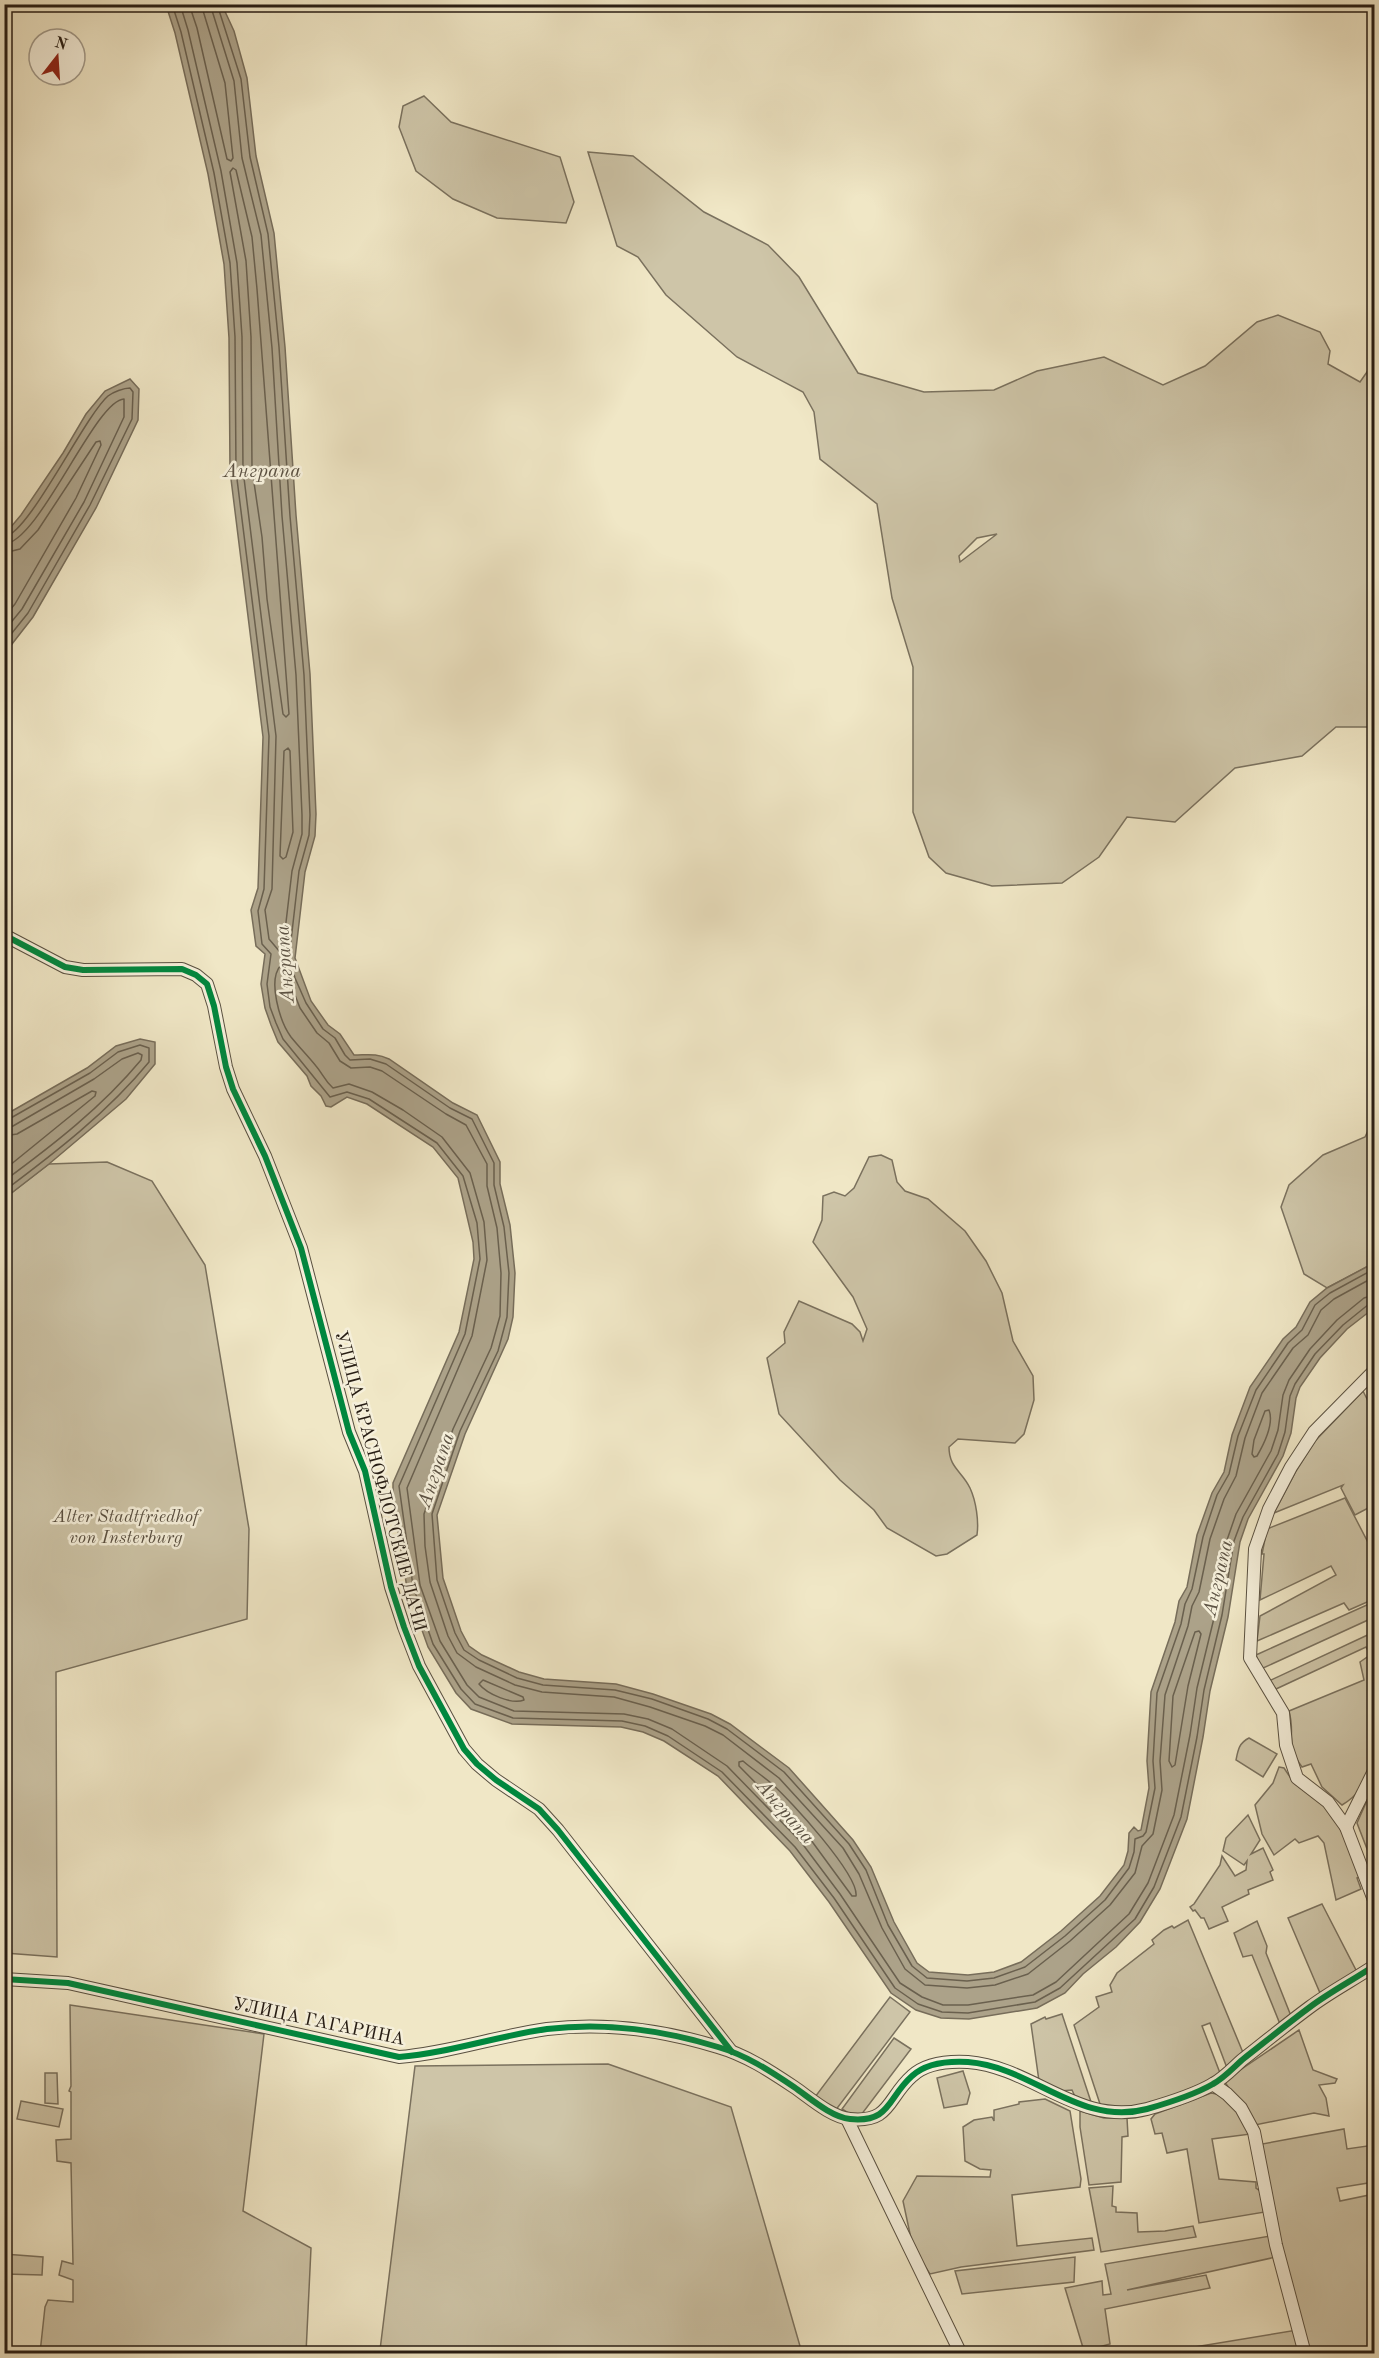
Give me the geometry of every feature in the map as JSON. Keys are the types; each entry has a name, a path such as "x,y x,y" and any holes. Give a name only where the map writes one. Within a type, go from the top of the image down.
{"street":[{"name":"УЛИЦА КРАСНОФЛОТСКИЕ ДАЧИ","path":"4,935 65,967 83,970 182,969 196,975 207,984 233,1089 265,1155 301,1248 349,1432 365,1470 392,1587 404,1627 419,1666 464,1749 496,1780 539,1809 558,1830 732,2052 770,2072 847,2119"},
{"path":"1374,1371 1308,1441 1291,1467 1269,1509 1255,1549 1250,1658 1283,1713 1287,1745 1297,1778 1328,1802 1346,1827 1374,1900"},
{"path":"1346,1827 1374,1771"},
{"path":"962,2354 847,2119 870,2120 884,2112 912,2075 930,2066 949,2062 995,2066 1016,2073 1068,2100 1106,2111 1124,2113 1164,2103 1213,2084 1314,2004 1374,1966"},
{"name":"УЛИЦА ГАГАРИНА","path":"4,1979 68,1983 399,2057 432,2053 550,2029 581,2027 638,2029 699,2041 732,2052"},
{"path":"1213,2084 1241,2108 1254,2132 1276,2245 1305,2354"}],"green space":[{"path":"424,96 451,122 560,157 574,202 566,223 497,218 453,199 416,171 399,127 403,106"},
{"path":"588,152 633,156 704,212 768,245 799,277 858,373 924,392 994,390 1037,371 1104,357 1163,385 1205,366 1257,322 1278,315 1320,332 1330,351 1328,364 1360,382 1374,362 1374,727 1336,727 1302,756 1235,768 1175,822 1127,817 1099,857 1062,883 992,886 946,873 929,857 913,812 913,667 892,598 877,504 820,459 814,412 803,392 737,357 666,295 638,257 617,246","holes":["997,534 960,562 959,556 977,538"]},
{"path":"1374,1118 1374,1263 1327,1288 1304,1274 1281,1207 1289,1185 1323,1155 1365,1137"},
{"path":"881,1155 892,1160 897,1182 905,1191 928,1199 965,1231 986,1261 1002,1293 1013,1341 1033,1376 1034,1400 1024,1434 1015,1443 958,1439 949,1447 951,1460 972,1493 977,1517 977,1535 947,1554 936,1556 887,1528 874,1510 840,1480 779,1414 767,1358 785,1343 784,1332 799,1301 852,1324 860,1332 863,1341 867,1329 853,1297 813,1242 822,1220 823,1196 834,1192 845,1196 854,1188 869,1157"},
{"name":"Alter Stadtfriedhof von Insterburg","path":"107,1162 152,1181 205,1265 249,1529 247,1619 56,1672 57,1957 5,1953 5,1198 49,1164"},
{"path":"1363,1391 1374,1413 1374,1505 1355,1515 1341,1488 1343,1485 1274,1513 1315,1441"},
{"path":"1345,1498 1374,1554 1374,1599 1349,1610 1344,1603 1257,1641 1260,1616 1336,1575 1331,1566 1260,1600 1264,1554 1262,1554 1267,1529"},
{"path":"1369,1604 1374,1615 1368,1620 1261,1669 1256,1655"},
{"path":"1374,1632 1374,1764 1362,1787 1342,1805 1322,1787 1311,1764 1302,1767 1293,1751 1289,1711 1364,1680 1360,1662 1370,1655 1366,1647 1276,1689 1269,1681"},
{"path":"1249,1738 1277,1754 1263,1777 1236,1760 1238,1750"},
{"path":"1279,1767 1284,1768 1294,1783 1339,1817 1364,1875 1357,1878 1361,1889 1336,1900 1324,1843 1318,1836 1299,1843 1295,1839 1274,1855 1262,1834 1255,1805 1273,1783"},
{"path":"1374,1788 1374,1867 1357,1823"},
{"path":"1248,1815 1260,1840 1251,1854 1263,1848 1273,1870 1270,1872 1273,1880 1248,1890 1249,1894 1222,1907 1228,1921 1209,1929 1204,1918 1201,1918 1190,1907 1220,1865 1222,1856 1235,1876 1246,1870 1247,1861 1244,1865 1223,1851 1226,1838"},
{"path":"1322,1904 1358,1974 1320,1993 1288,1918"},
{"path":"1188,1920 1244,2055 1227,2068 1210,2023 1202,2026 1220,2073 1209,2081 1140,2109 1101,2107 1074,2025 1099,2007 1096,1997 1112,1992 1110,1985 1117,1973 1154,1944 1152,1940 1164,1930 1172,1926 1174,1928"},
{"path":"1257,1921 1267,1946 1266,1953 1291,2016 1280,2024 1252,1955 1243,1957 1234,1933"},
{"path":"890,1997 910,2012 835,2111 815,2097"},
{"path":"70,2005 264,2034 243,2211 311,2248 306,2353 40,2353 45,2307 48,2300 73,2302 73,2280 59,2275 62,2261 73,2264 71,2163 57,2161 56,2140 71,2139"},
{"path":"1062,2014 1093,2108 1077,2101 1072,2090 1060,2091 1039,2081 1031,2024 1045,2017 1046,2019"},
{"path":"1299,2030 1313,2070 1337,2079 1335,2083 1319,2085 1326,2098 1329,2116 1314,2113 1255,2125 1224,2081"},
{"path":"894,2038 911,2049 858,2119 842,2109"},
{"path":"608,2064 731,2107 802,2353 350,2353 380,2350 415,2066"},
{"path":"963,2071 970,2093 967,2104 944,2108 937,2078"},
{"path":"45,2073 57,2073 58,2104 45,2103"},
{"path":"1211,2093 1225,2098 1230,2103 1251,2134 1212,2139 1219,2179 1256,2182 1265,2212 1199,2223 1187,2149 1167,2153 1162,2133 1155,2134 1151,2119 1155,2114"},
{"path":"1045,2099 1070,2111 1081,2179 1080,2187 1012,2195 1017,2246 1092,2238 1094,2250 961,2267 930,2274 913,2248 903,2201 917,2176 990,2177 991,2170 980,2169 965,2161 963,2127 974,2120 992,2117 994,2121 994,2110 1019,2104 1019,2102"},
{"path":"21,2101 63,2109 59,2127 17,2119"},
{"path":"1080,2111 1104,2118 1127,2118 1128,2136 1122,2137 1121,2182 1089,2185 1080,2127"},
{"path":"1344,2129 1347,2149 1374,2145 1374,2182 1337,2188 1340,2201 1374,2194 1374,2353 1310,2353 1282,2252 1262,2144"},
{"path":"1113,2186 1112,2206 1116,2207 1116,2212 1137,2213 1138,2232 1165,2231 1193,2226 1196,2237 1101,2252 1089,2188"},
{"path":"1270,2236 1276,2257 1127,2290 1206,2275 1210,2288 1105,2309 1110,2344 1084,2351 1065,2288 1102,2281 1103,2295 1111,2294 1105,2264"},
{"path":"4,2254 43,2257 42,2275 5,2274"},
{"path":"1075,2257 1074,2282 962,2294 955,2271"},
{"path":"1297,2330 1300,2347 1252,2353 1152,2354"}],"water":[{"name":"Анграпа","path":"166,5 222,5 234,31 247,78 256,156 274,233 310,674 316,814 315,836 305,872 295,958 311,1001 328,1025 340,1034 354,1055 376,1055 389,1059 453,1103 477,1115 500,1162 500,1184 510,1225 515,1273 513,1317 508,1339 465,1434 437,1515 443,1578 461,1631 469,1646 482,1655 519,1672 544,1679 616,1684 711,1714 730,1724 789,1768 853,1840 871,1867 894,1922 917,1963 929,1972 968,1975 994,1972 1021,1962 1061,1931 1100,1896 1124,1865 1129,1833 1134,1827 1138,1831 1141,1830 1149,1788 1147,1761 1151,1692 1175,1622 1179,1601 1187,1587 1197,1535 1212,1493 1224,1472 1232,1435 1250,1387 1283,1339 1296,1327 1310,1302 1327,1288 1374,1263 1374,1308 1347,1329 1320,1358 1300,1387 1296,1398 1291,1433 1283,1456 1248,1519 1240,1542 1228,1617 1210,1691 1187,1819 1160,1889 1140,1922 1116,1947 1083,1974 1065,1993 1037,2008 969,2019 941,2018 916,2010 891,1993 829,1902 790,1851 718,1776 664,1741 643,1732 621,1727 512,1724 471,1709 456,1693 428,1647 407,1588 393,1499 393,1483 459,1332 474,1259 473,1242 458,1178 433,1147 367,1104 347,1097 331,1107 326,1106 321,1096 311,1086 307,1076 278,1042 265,1008 261,984 265,954 256,946 251,910 258,888 263,737 230,471 229,338 224,264 208,174 175,33"},
{"path":"130,379 139,389 138,420 96,508 33,617 5,653 5,534 21,515 63,453 86,414 105,391"},
{"path":"140,1039 155,1042 155,1064 126,1099 5,1198 5,1115 87,1068 116,1046"}],"cycle path":[{"path":"4,935 65,967 83,970 182,969 196,975 207,984 233,1089 265,1156 301,1248 349,1432 365,1471 391,1587 419,1666 464,1749 496,1780 539,1809 558,1830 732,2052"},
{"path":"4,1979 68,1983 399,2057 436,2052 547,2029 590,2026 655,2032 697,2041 738,2054 767,2069 835,2115 843,2118 863,2119 881,2113 904,2084 924,2068 954,2062 992,2066 1099,2110 1122,2112 1155,2107 1217,2082 1310,2007 1374,1966"}]}
